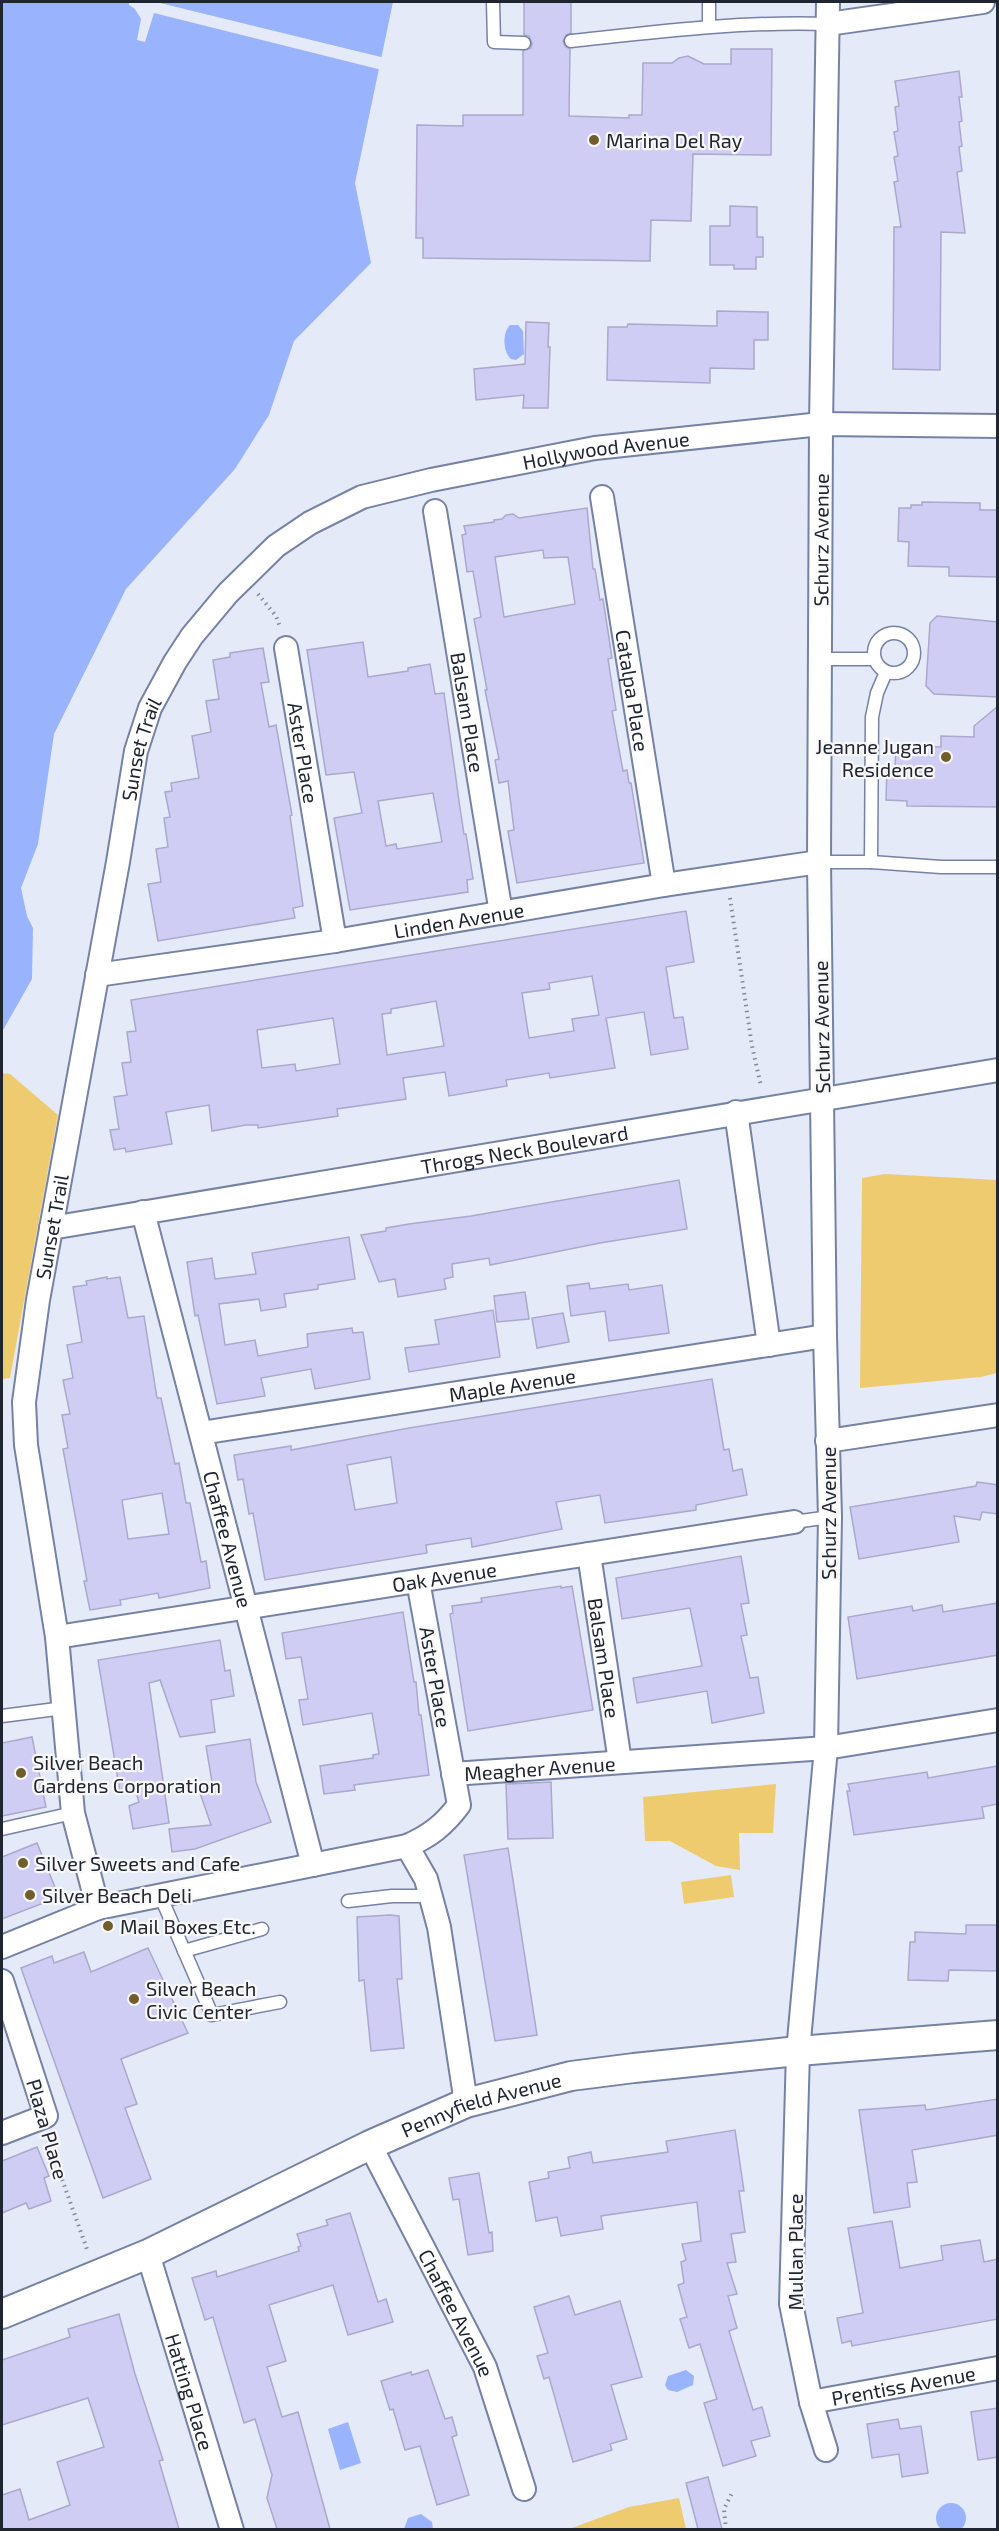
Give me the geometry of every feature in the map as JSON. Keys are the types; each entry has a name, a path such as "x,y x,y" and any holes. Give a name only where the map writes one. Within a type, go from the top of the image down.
{"street":[{"name":"Schurz Avenue","path":"798,2051 826,1748 830,1516 821,1099 819,862 821,424 828,2"},
{"path":"828,24 983,2"},
{"name":"Hollywood Avenue","path":"243,578 276,546 310,523 362,497 431,480 595,448 821,424 998,426"},
{"name":"Catalpa Place","path":"602,496 664,885"},
{"name":"Balsam Place","path":"435,511 501,913"},
{"name":"Sunset Trail","path":"98,1908 73,1813 57,1637 26,1445 24,1401 38,1300 136,751 159,689 174,662 192,636 243,578"},
{"name":"Aster Place","path":"286,648 335,941"},
{"name":"Linden Avenue","path":"97,975 335,941 664,885 819,862"},
{"name":"Throgs Neck Boulevard","path":"51,1228 764,1107 998,1070"},
{"path":"736,1112 769,1345"},
{"name":"Chaffee Avenue","path":"143,1212 313,1865"},
{"name":"Maple Avenue","path":"201,1433 825,1336"},
{"path":"827,1442 998,1415"},
{"name":"Oak Avenue","path":"57,1637 794,1522"},
{"name":"Balsam Place","path":"589,1554 620,1762"},
{"name":"Aster Place","path":"418,1581 453,1774"},
{"name":"Meagher Avenue","path":"2,1947 98,1908 407,1846 429,1836 447,1821 459,1805 453,1774 826,1748 998,1720"},
{"path":"407,1846 426,1879 432,1896 442,1942 466,2103"},
{"name":"Plaza Place","path":"2,1981 46,2116"},
{"name":"Pennyfield Avenue","path":"2,2314 148,2254 370,2145 466,2103 571,2076 798,2051 998,2035"},
{"name":"Mullan Place","path":"798,2051 791,2304 811,2402 826,2450"},
{"path":"2,2133 46,2116"},
{"name":"Chaffee Avenue","path":"370,2145 485,2367 524,2489"},
{"name":"Hatting Place","path":"148,2254 232,2529"},
{"name":"Prentiss Avenue","path":"811,2402 998,2368"}],"lane":[{"path":"494,2 494,42 524,43"},
{"path":"709,2 709,26"},
{"path":"571,40 709,26 784,22 828,24"},
{"path":"897,633 909,640 914,652 910,665 899,673 886,672 880,669 874,659 875,645 884,635 897,633"},
{"path":"821,658 874,659"},
{"path":"871,862 872,717 877,693 886,672"},
{"path":"819,862 998,867"},
{"name":"Oak Avenue","path":"794,1522 830,1516"},
{"path":"2,1716 64,1708"},
{"path":"2,1829 73,1813"},
{"path":"160,1895 212,2015 280,2002"},
{"path":"348,1901 392,1896 432,1896"},
{"path":"184,1951 262,1929"}],"path":[{"path":"243,578 276,616 286,648"},
{"path":"733,918 752,1046 764,1107"},
{"name":"Plaza Place","path":"46,2116 45,2131 96,2276"},
{"path":"726,2529 724,2509 732,2493"}],"shaded area":[{"path":"2,1073 10,1074 58,1115 10,1378 2,1379"},
{"path":"885,1174 997,1180 997,1373 981,1377 860,1388 862,1178"},
{"path":"776,1784 773,1833 739,1833 740,1870 716,1866 670,1841 645,1841 643,1797"},
{"path":"731,1875 734,1897 684,1904 681,1882"},
{"path":"679,2498 686,2529 569,2529 629,2507"}],"water":[{"path":"2,2 393,2 355,183 371,263 294,341 269,415 235,469 126,589 54,734 38,844 21,888 27,916 33,928 32,979 2,1032"},
{"path":"510,325 518,325 523,331 524,354 516,360 508,356 505,347 507,328"},
{"path":"686,2370 694,2376 693,2385 677,2392 668,2390 665,2385 668,2376"},
{"path":"348,2422 361,2463 340,2470 328,2429"},
{"path":"951,2503 961,2508 966,2518 961,2528 951,2533 941,2528 936,2518 941,2508"},
{"path":"421,2514 432,2522 433,2529 404,2529 408,2518"}],"pier":[{"path":"129,2 156,2 385,58 382,70 154,13 145,42 137,40 141,19"}],"building":[{"name":"Marina Del Ray","path":"524,2 571,2 571,33 566,35 563,41 570,49 569,116 629,118 629,115 642,115 643,63 672,63 688,56 704,64 731,64 731,49 772,49 771,155 693,154 691,221 651,220 650,261 423,258 423,238 416,238 417,125 463,126 463,115 523,115 523,51 531,48 532,43 529,36 524,35"},
{"path":"959,71 962,121 959,122 962,146 959,147 962,171 957,172 965,233 941,232 940,370 893,369 894,227 901,227 894,182 898,181 894,157 898,156 894,132 898,131 895,107 899,106 895,81"},
{"path":"730,206 757,207 757,237 763,237 763,257 756,257 756,269 734,269 734,265 710,265 710,226 730,226"},
{"path":"717,311 768,312 768,340 754,340 754,369 710,368 710,383 607,380 608,327 627,327 628,324 717,326"},
{"path":"526,322 549,323 548,408 523,408 524,395 476,400 474,369 525,364"},
{"path":"922,502 980,503 980,510 998,510 998,577 949,576 949,567 908,566 909,542 898,541 899,508 911,508 911,505 922,505"},
{"path":"587,508 593,569 595,569 600,600 603,599 612,658 608,659 616,710 612,711 623,771 627,770 629,783 631,783 644,863 517,883 508,831 514,830 508,781 499,783 495,760 499,759 474,619 481,617 473,571 467,572 462,535 466,534 464,526 494,522 506,515 513,514 519,518","holes":["543,550 544,558 568,557 575,604 504,617 495,557"]},
{"name":"Jeanne Jugan Residence","path":"937,616 998,622 998,697 934,694 926,686 930,623"},
{"path":"363,642 368,677 408,671 408,668 430,664 435,694 444,693 464,834 466,834 473,879 467,880 468,892 350,910 334,818 362,813 354,772 326,775 307,650","holes":["433,793 442,842 397,849 396,844 386,846 378,801"]},
{"path":"263,648 269,682 261,683 269,727 276,725 292,815 290,816 303,906 293,908 295,918 158,941 148,884 161,882 156,849 168,847 164,818 170,817 165,792 172,791 171,783 199,778 192,736 211,732 206,701 219,699 213,660 230,657 230,653"},
{"name":"Jeanne Jugan Residence","path":"998,706 998,807 907,806 907,801 886,800 887,766 895,767 896,746 941,747 941,736 974,737 974,726"},
{"path":"686,911 694,962 666,967 674,1018 683,1017 688,1049 651,1055 644,1012 606,1018 615,1068 550,1078 549,1073 506,1080 507,1086 449,1096 445,1072 403,1078 406,1099 337,1109 338,1116 258,1128 258,1125 246,1125 212,1131 209,1105 166,1112 172,1144 126,1152 125,1148 114,1150 110,1130 119,1129 114,1097 127,1095 122,1063 131,1062 127,1032 136,1031 131,1000","holes":["592,976 599,1015 572,1019 574,1031 529,1038 522,993 550,989 549,983","436,1001 444,1046 387,1055 382,1014 391,1013 391,1009","333,1018 340,1064 296,1071 295,1064 262,1068 257,1030"]},
{"path":"679,1180 687,1229 600,1243 490,1265 489,1258 452,1264 453,1277 444,1279 446,1289 398,1297 395,1279 379,1282 361,1235 409,1224 471,1216"},
{"path":"349,1237 355,1279 318,1285 318,1289 284,1294 286,1307 261,1311 259,1299 219,1304 225,1345 255,1340 258,1356 308,1347 307,1334 352,1328 353,1333 363,1332 370,1379 315,1389 311,1369 261,1378 265,1396 217,1404 198,1315 195,1316 187,1262 212,1258 215,1279 256,1274 252,1253"},
{"path":"120,1277 128,1318 144,1316 157,1398 161,1398 175,1464 179,1463 186,1503 190,1503 201,1562 206,1561 210,1588 159,1598 158,1593 120,1600 121,1605 90,1610 84,1581 87,1581 63,1449 68,1448 62,1415 70,1414 63,1380 73,1378 67,1345 82,1342 73,1287 87,1285 86,1281","holes":["162,1493 169,1534 128,1539 122,1500"]},
{"path":"589,1283 590,1289 628,1284 629,1290 662,1285 669,1333 609,1341 605,1311 571,1316 567,1286"},
{"path":"525,1292 529,1319 497,1322 494,1296"},
{"path":"493,1310 500,1357 409,1372 405,1348 439,1344 435,1320"},
{"path":"563,1313 569,1342 537,1348 532,1318"},
{"path":"712,1379 724,1450 729,1449 733,1471 742,1469 747,1495 696,1505 696,1510 605,1523 600,1495 556,1502 562,1529 472,1547 471,1538 426,1545 427,1553 265,1580 253,1513 249,1514 243,1479 238,1480 234,1455 291,1446 291,1450 409,1428","holes":["391,1457 397,1503 355,1510 347,1465"]},
{"path":"977,1482 998,1485 998,1514 982,1512 980,1520 954,1516 959,1542 859,1559 850,1507 976,1486"},
{"path":"741,1556 749,1603 741,1604 747,1635 741,1636 750,1678 758,1677 764,1713 712,1723 707,1691 637,1703 633,1678 702,1666 690,1608 622,1619 616,1578"},
{"path":"561,1586 561,1588 572,1586 593,1710 468,1731 450,1614 453,1613 452,1606 482,1602 481,1598"},
{"path":"998,1603 998,1655 857,1679 848,1617 912,1606 913,1611 942,1605 943,1612"},
{"path":"403,1612 414,1682 416,1682 429,1775 354,1785 355,1790 324,1794 320,1766 373,1758 373,1755 379,1754 372,1713 303,1725 299,1700 308,1699 301,1657 286,1659 282,1633"},
{"path":"220,1640 225,1671 230,1670 234,1696 211,1700 215,1732 180,1737 160,1680 149,1683 169,1823 133,1829 129,1806 139,1802 135,1789 120,1792 98,1660"},
{"name":"Silver Beach Gardens Corporation","path":"32,1737 46,1807 2,1816 2,1743"},
{"path":"250,1739 256,1782 271,1822 195,1849 172,1852 169,1829 211,1825 198,1787 212,1782 206,1746"},
{"path":"998,1766 998,1804 982,1807 984,1818 854,1835 847,1791 850,1791 848,1784 927,1772 928,1778"},
{"path":"551,1782 553,1838 508,1839 506,1784"},
{"path":"37,1843 59,1897 2,1919 2,1857"},
{"path":"508,1848 537,2035 495,2041 464,1855"},
{"path":"399,1916 402,1979 397,1979 404,2048 371,2051 364,1980 359,1981 357,1917"},
{"path":"966,1925 998,1925 998,1971 949,1970 948,1981 908,1980 910,1942 915,1942 915,1932 966,1934"},
{"path":"148,1948 188,2033 121,2059 137,2104 125,2108 151,2179 103,2198 21,1968 52,1956 54,1963 84,1952 91,1972"},
{"path":"998,2099 998,2135 912,2150 917,2182 907,2183 910,2207 874,2213 859,2110 925,2105 926,2110"},
{"path":"735,2130 744,2191 739,2191 745,2232 731,2234 736,2262 727,2263 737,2294 728,2296 737,2328 729,2331 753,2410 762,2407 770,2436 751,2441 756,2456 723,2466 704,2403 717,2399 700,2344 689,2348 680,2319 687,2317 678,2285 684,2283 681,2262 686,2260 682,2244 701,2241 697,2202 601,2216 603,2229 561,2236 557,2217 536,2221 529,2182 549,2178 548,2172 570,2168 568,2157 591,2152 593,2163 668,2152 666,2141"},
{"path":"37,2147 49,2176 44,2178 51,2201 29,2209 26,2203 2,2213 2,2161"},
{"path":"479,2173 489,2233 492,2232 493,2251 468,2255 459,2199 453,2200 449,2178"},
{"path":"350,2213 378,2302 386,2299 393,2322 348,2335 333,2285 269,2305 286,2361 267,2367 282,2417 298,2412 330,2529 277,2529 267,2498 272,2475 255,2419 244,2423 213,2317 205,2320 192,2278 216,2271 217,2277 299,2251 298,2247 301,2246 297,2234 328,2225 326,2220"},
{"path":"892,2221 900,2268 943,2260 941,2246 980,2240 984,2262 998,2259 998,2319 852,2346 851,2341 842,2343 837,2318 863,2313 848,2228"},
{"path":"569,2296 575,2315 620,2301 642,2377 611,2385 627,2439 610,2444 612,2450 573,2462 549,2377 544,2379 537,2356 548,2353 534,2307"},
{"path":"119,2314 135,2374 163,2460 159,2461 179,2529 2,2529 2,2495 20,2489 29,2520 70,2505 57,2462 104,2447 88,2398 2,2425 2,2360 70,2337 68,2329"},
{"path":"428,2370 445,2419 452,2417 457,2435 452,2437 469,2495 437,2505 420,2446 405,2450 393,2409 390,2410 381,2381 411,2372 412,2375"},
{"path":"998,2408 998,2457 978,2460 971,2412"},
{"path":"898,2419 900,2429 921,2426 928,2473 902,2477 899,2454 872,2458 867,2424"},
{"path":"708,2477 722,2529 698,2529 686,2483"}],"place":[{"name":"Marina Del Ray","path":"594,140"},
{"name":"Jeanne Jugan Residence","path":"946,757"},
{"name":"Silver Beach Gardens Corporation","path":"21,1773"},
{"name":"Silver Sweets and Cafe","path":"23,1863"},
{"name":"Silver Beach Deli","path":"30,1895"},
{"name":"Mail Boxes Etc.","path":"108,1926"},
{"name":"Silver Beach Civic Center","path":"134,1999"}]}
